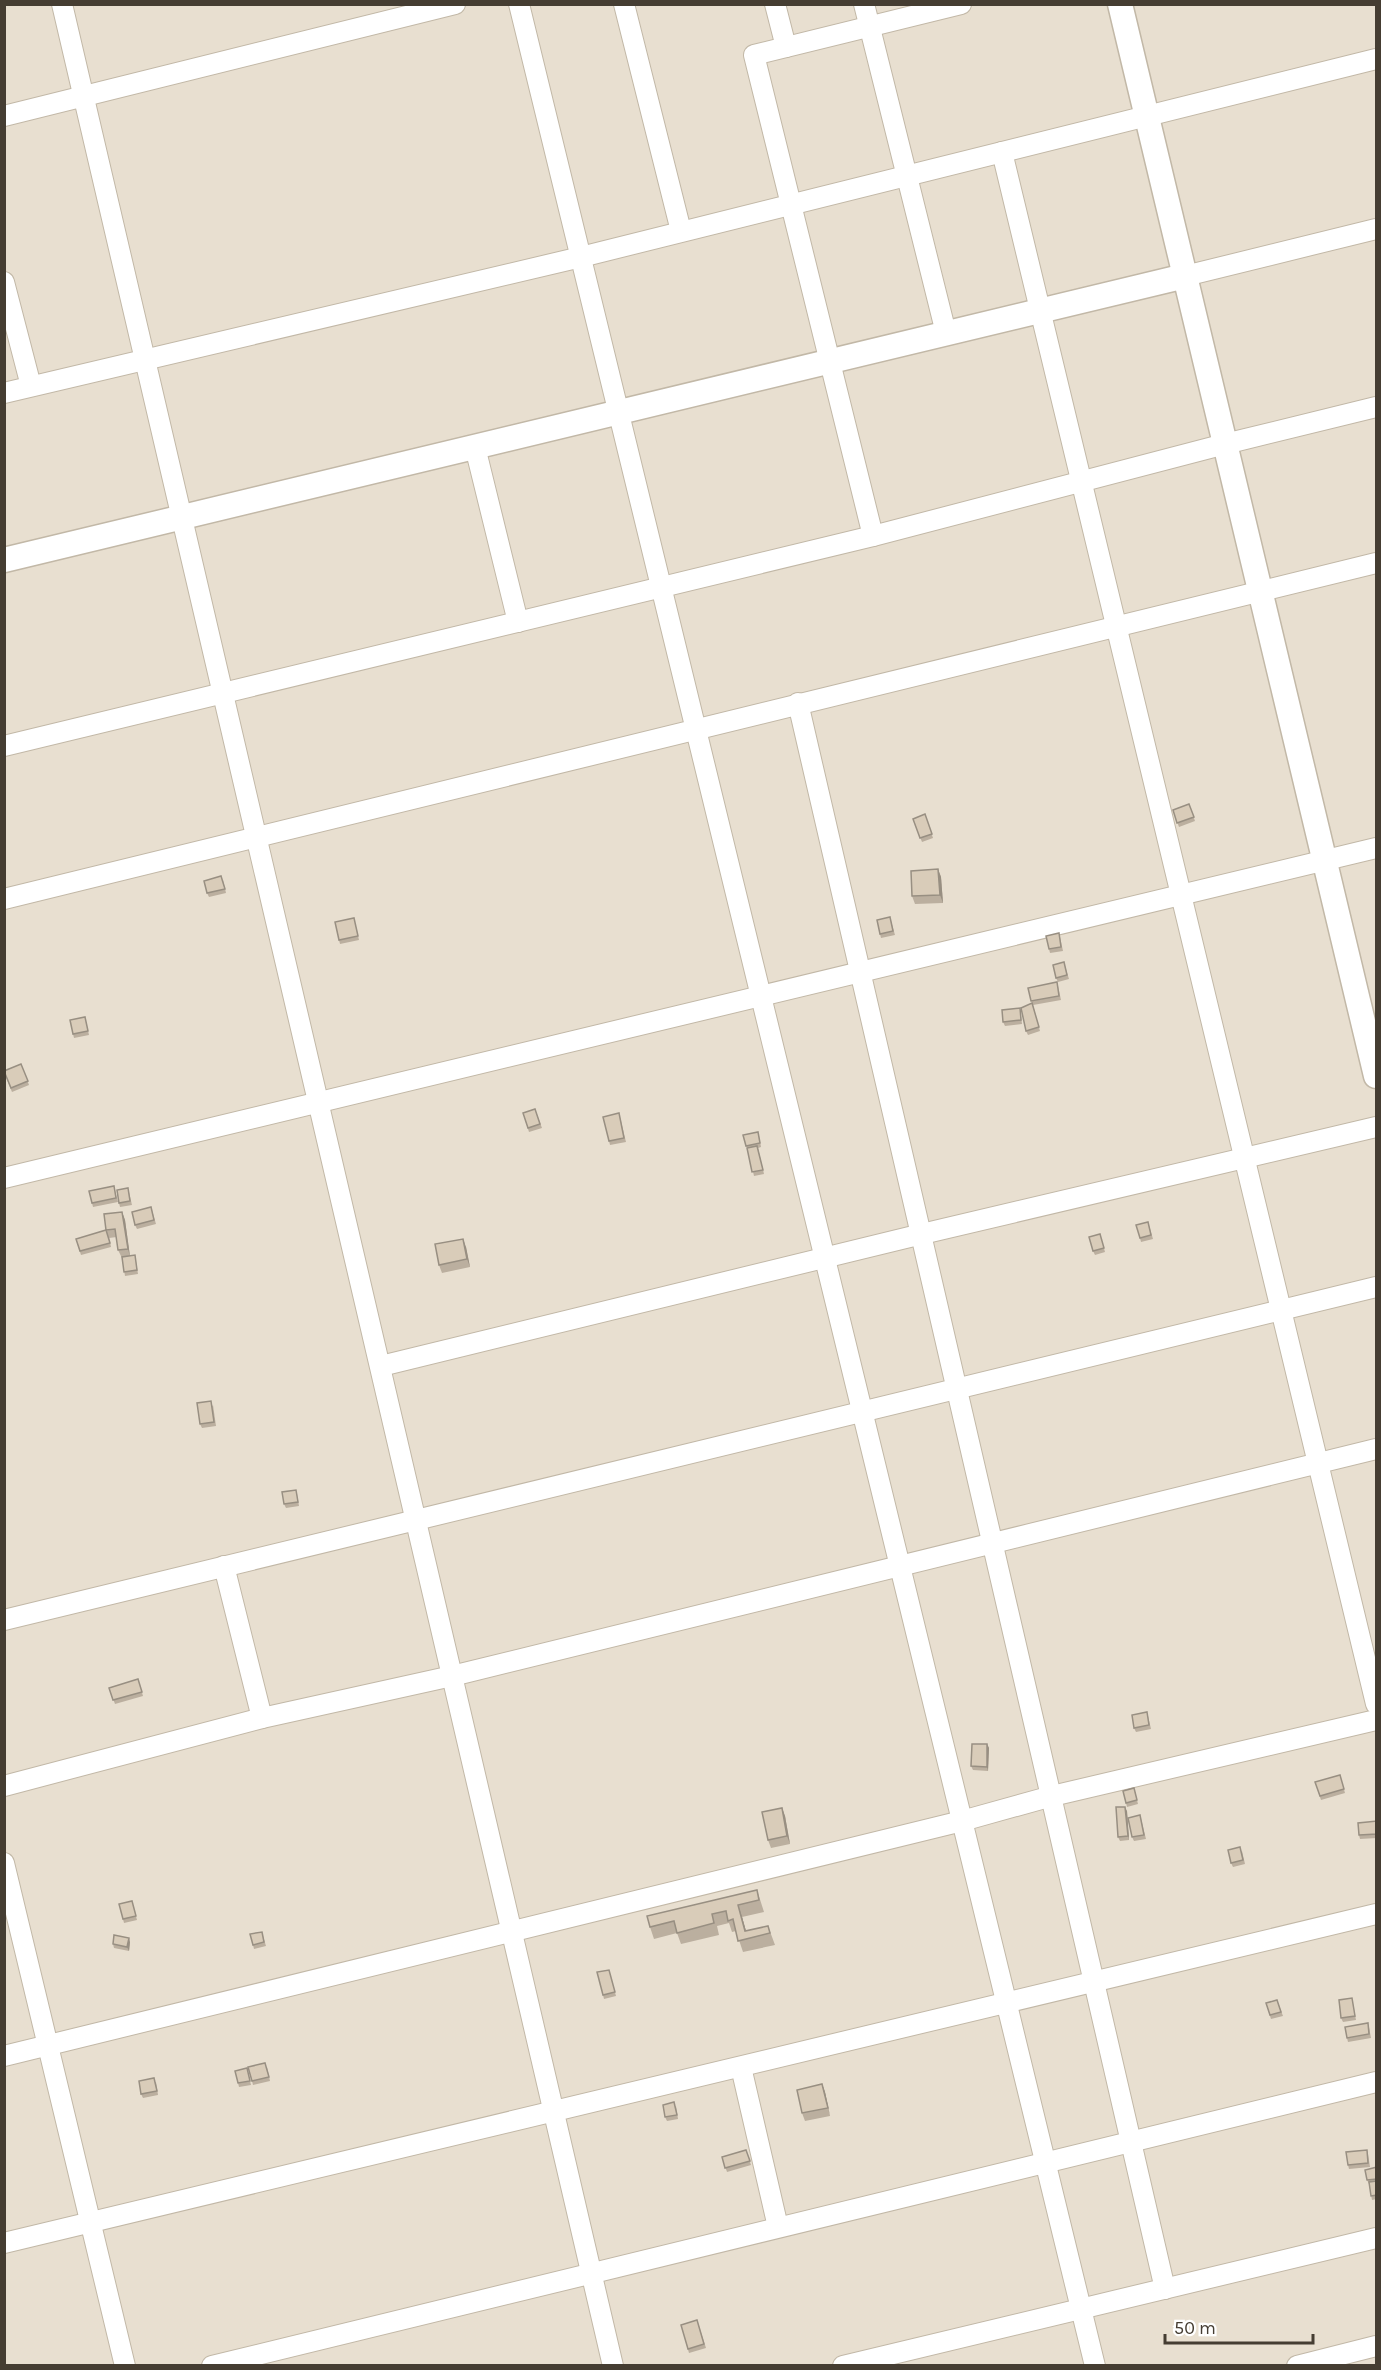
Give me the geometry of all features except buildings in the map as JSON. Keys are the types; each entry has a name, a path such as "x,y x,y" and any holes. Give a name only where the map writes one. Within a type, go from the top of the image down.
{"street":[{"path":"63,4 144,360 613,2366"},
{"path":"4,117 455,4"},
{"path":"519,4 1095,2366"},
{"path":"624,4 681,231"},
{"path":"775,4 786,47"},
{"path":"864,4 946,333"},
{"path":"873,536 831,360 753,61 754,55 961,4"},
{"path":"1120,4 1377,1076"},
{"path":"4,393 581,257 1377,60"},
{"path":"1002,152 1377,1704"},
{"path":"4,560 1377,229"},
{"path":"4,282 31,386"},
{"path":"4,746 873,536 1225,444 1377,407"},
{"path":"475,447 518,622"},
{"path":"4,899 256,835 1377,562"},
{"path":"798,704 1165,2289"},
{"path":"4,1178 1377,848"},
{"path":"381,1366 922,1234 1245,1160 1377,1127"},
{"path":"4,1620 1377,1287"},
{"path":"4,1786 262,1718 452,1676 1377,1449"},
{"path":"224,1566 262,1718"},
{"path":"4,2056 962,1821 1052,1796 1377,1720"},
{"path":"4,1863 124,2366"},
{"path":"4,2243 1377,1914"},
{"path":"741,2067 778,2227"},
{"path":"212,2366 1377,2082"},
{"path":"843,2366 1377,2238"},
{"path":"1297,2366 1377,2346"}],"shaded area":[{"path":"5,5 1376,5 1376,2365 5,2365"}]}
